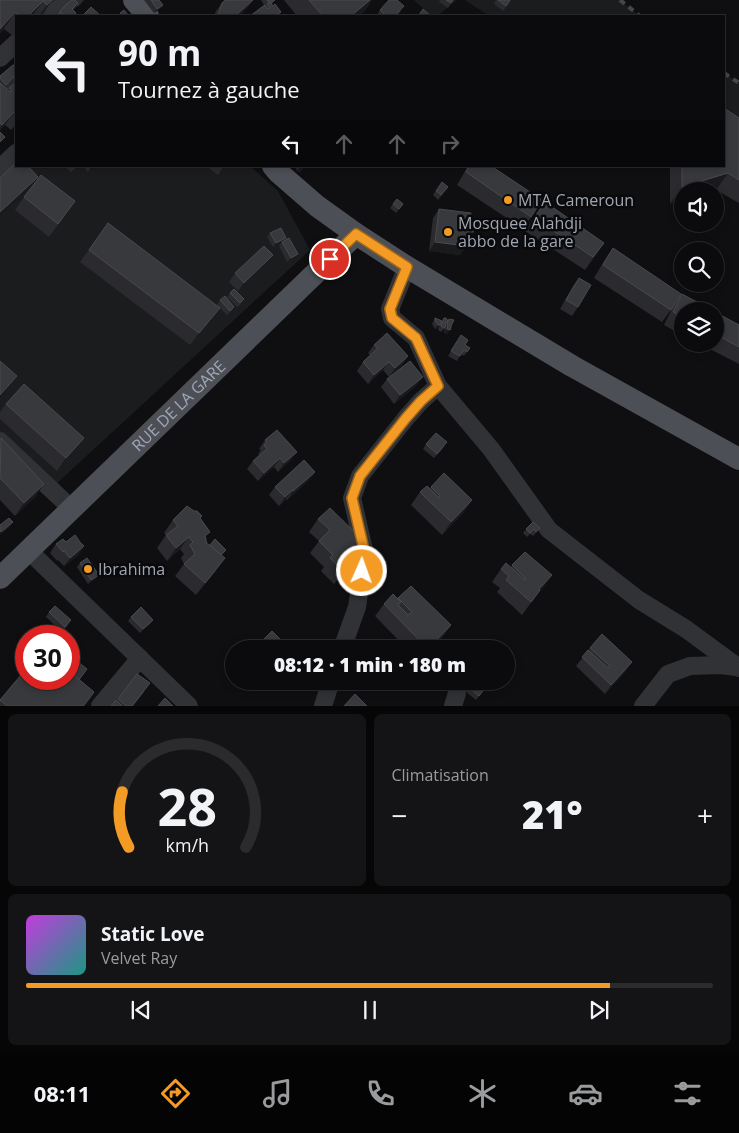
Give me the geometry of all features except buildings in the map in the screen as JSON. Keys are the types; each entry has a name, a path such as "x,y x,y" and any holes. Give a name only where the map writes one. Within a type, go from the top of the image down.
{"main road":[{"path":"134,0 147,15"},
{"path":"279,169 317,206 407,267 572,366 739,459"},
{"name":"RUE DE LA GARE","path":"0,578 356,234"}],"street":[{"path":"45,15 61,0"},
{"path":"0,58 15,44"},
{"path":"0,168 15,154"},
{"path":"407,267 390,309 392,318 416,338 438,386 491,450 549,530 639,600 686,629 738,668"},
{"path":"345,640 357,606 365,554 352,498 360,476 406,418 438,386"},
{"path":"0,441 72,509"},
{"path":"30,551 189,706"},
{"path":"100,706 140,658"},
{"path":"642,706 668,674 690,666 720,664 738,668"},
{"path":"323,706 328,690"},
{"path":"453,706 457,690"}],"shaded area":[{"path":"414,0 457,0 438,15 430,15"},
{"path":"465,0 620,0 639,15 488,15"},
{"path":"725,74 739,83 739,180 725,167"},
{"path":"15,166 251,167 278,191 310,250 55,485 0,436 0,174"}],"railway":[{"path":"620,0 639,15"},
{"path":"725,74 739,83"}],"place":[{"name":"MTA Cameroun","path":"508,200"},
{"name":"Mosquee Alahdji abbo de la gare","path":"448,232"},
{"name":"Ibrahima","path":"88,569"}],"route":[{"path":"330,259 356,234 407,267 390,309 392,318 416,338 438,386 406,418 360,476 352,498 365,554 362,571"}]}
